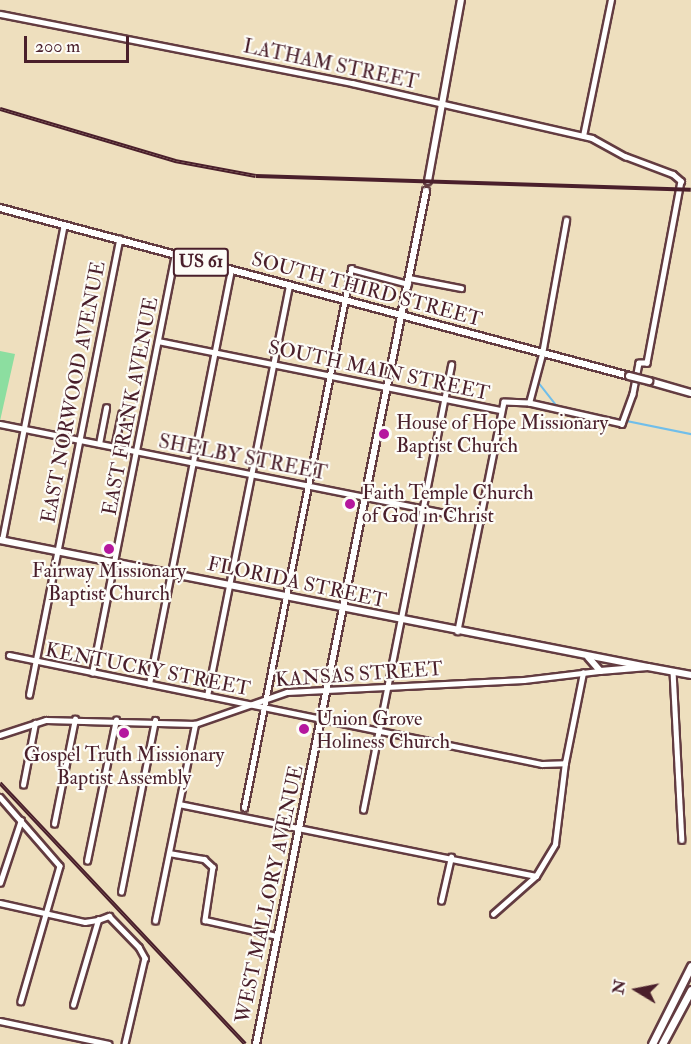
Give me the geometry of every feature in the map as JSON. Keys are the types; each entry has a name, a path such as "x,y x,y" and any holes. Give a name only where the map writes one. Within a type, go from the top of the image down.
{"highway":[{"path":"652,1044 691,966"},
{"path":"662,1044 691,990"}],"main road":[{"path":"428,182 461,0"},
{"name":"WEST MALLORY AVENUE","path":"256,1044 426,191"},
{"name":"SOUTH THIRD STREET","path":"0,208 691,393"},
{"name":"FLORIDA STREET","path":"1,540 458,632 648,667"},
{"path":"587,657 600,671"},
{"name":"KANSAS STREET","path":"600,671 648,667 691,675"}],"street":[{"path":"583,136 611,0"},
{"name":"LATHAM STREET","path":"0,14 442,104 583,136 668,172 681,181 647,363"},
{"path":"529,403 542,354 566,220"},
{"path":"1,540 64,225"},
{"name":"EAST NORWOOD AVENUE","path":"29,695 119,239"},
{"name":"EAST FRANK AVENUE","path":"92,673 175,255"},
{"path":"244,808 351,269 408,281 461,288"},
{"path":"149,684 231,270"},
{"path":"207,696 289,285"},
{"name":"SOUTH MAIN STREET","path":"158,341 501,410 507,400 529,403 617,426 625,417 639,363 647,363"},
{"path":"363,810 451,365"},
{"path":"99,444 106,408"},
{"path":"458,632 501,410"},
{"path":"114,447 121,414"},
{"name":"SHELBY STREET","path":"0,424 481,520"},
{"name":"KENTUCKY STREET","path":"9,656 542,764 565,763"},
{"name":"KANSAS STREET","path":"0,735 35,723 75,719 155,720 195,724 222,718 266,697 600,671"},
{"path":"673,671 682,840"},
{"path":"493,914 536,876 555,844 565,763 583,673"},
{"path":"54,824 75,719"},
{"path":"87,861 116,720"},
{"path":"121,892 155,720"},
{"path":"23,785 35,723"},
{"path":"155,921 195,724"},
{"path":"0,797 60,866 21,1001"},
{"path":"179,804 451,857 536,876"},
{"path":"0,883 21,820"},
{"path":"170,853 204,860 213,867 205,920 277,936"},
{"path":"441,901 451,857"},
{"path":"0,903 85,922 98,920 104,915 139,947 145,958 126,1044"},
{"path":"73,1005 98,920"},
{"path":"0,1021 109,1044"}],"green space":[{"path":"0,351 15,354 0,421"}],"waterway":[{"path":"539,383 558,407 691,434"}],"railway":[{"path":"0,109 175,161 256,176 691,190"},
{"path":"0,783 245,1044"}],"place":[{"name":"House of Hope Missionary Baptist Church","path":"384,434"},
{"name":"Faith Temple Church of God in Christ","path":"350,504"},
{"name":"Fairway Missionary Baptist Church","path":"109,549"},
{"name":"Union Grove Holiness Church","path":"304,729"},
{"name":"Gospel Truth Missionary Baptist Assembly","path":"124,733"}]}
